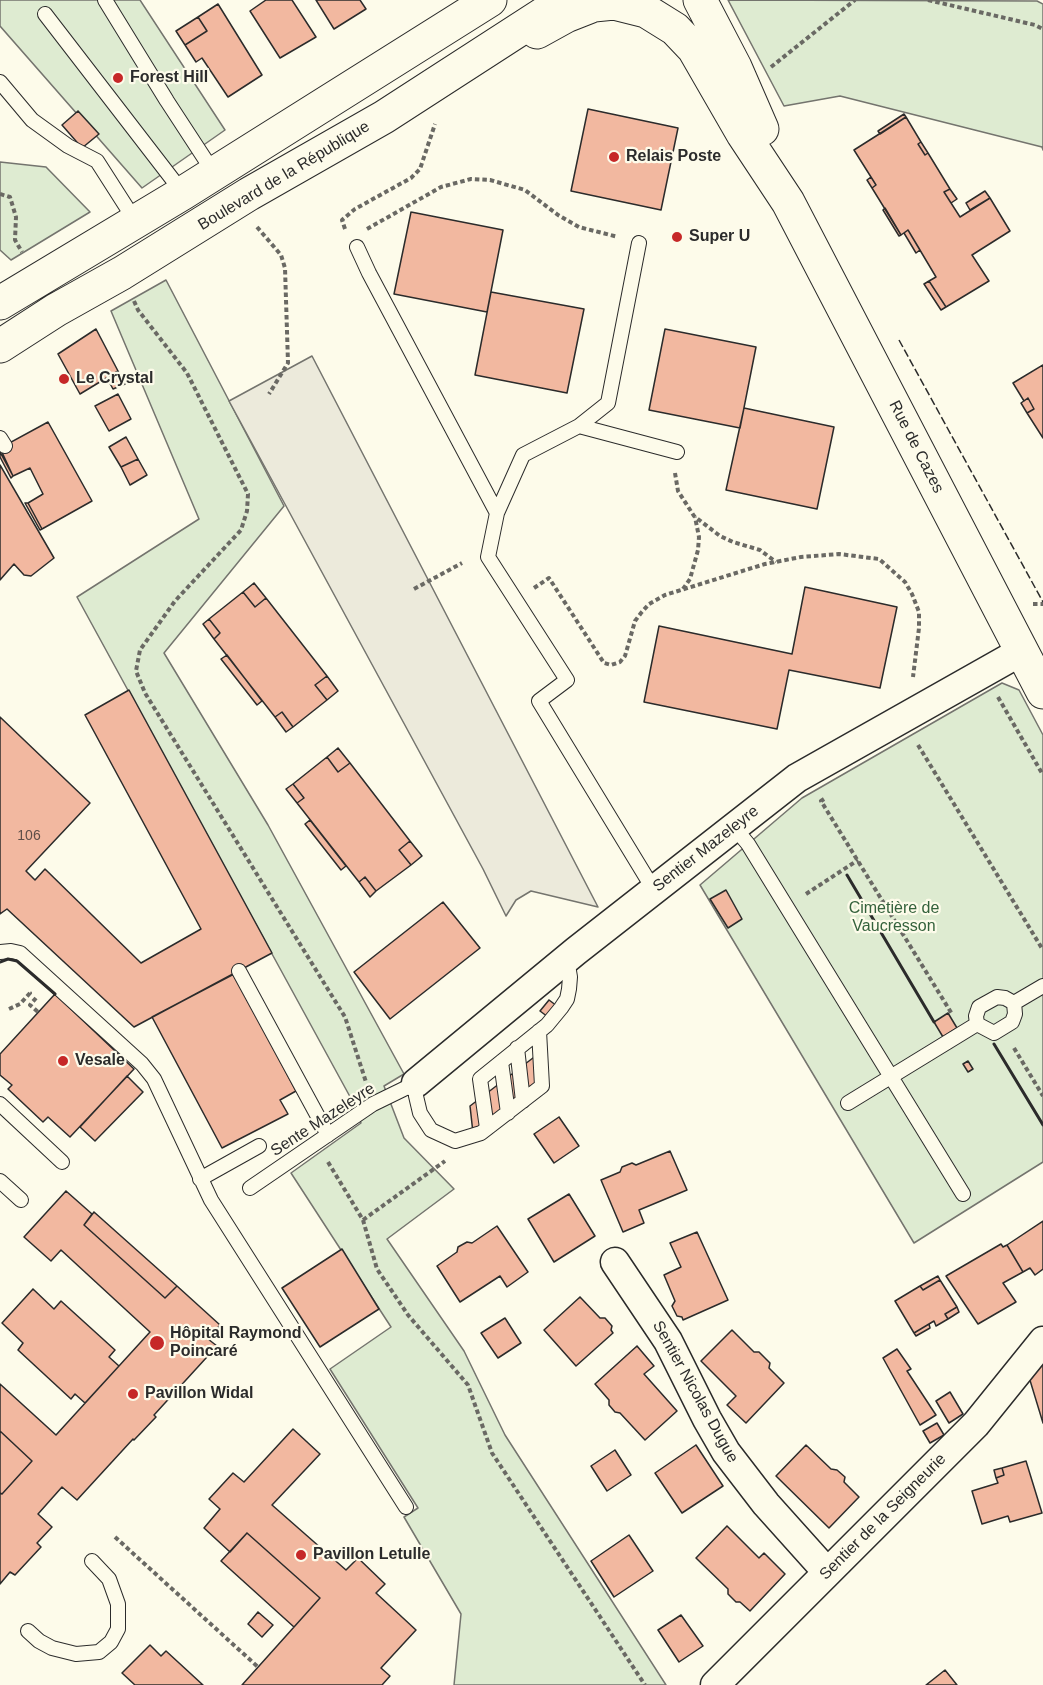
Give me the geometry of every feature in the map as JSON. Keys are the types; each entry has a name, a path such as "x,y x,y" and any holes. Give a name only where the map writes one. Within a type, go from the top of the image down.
{"main road":[{"path":"0,303 183,194 489,0"},
{"name":"Boulevard de la République","path":"0,346 235,203 384,117 564,0"},
{"name":"Rue de Cazes","path":"700,0 735,67 774,160 788,202"},
{"name":"Rue de Cazes","path":"481,55 535,33 594,4 614,3 638,5 675,30 694,49 743,134 788,202 1043,692"}],"street":[{"name":"Sentier Mazeleyre","path":"416,1083 567,959 797,778 1022,651"},
{"name":"Sentier Nicolas Dugue","path":"615,1262 669,1341 707,1419 726,1452 766,1504 828,1572"},
{"name":"Sentier de la Seigneurie","path":"715,1685 976,1424 1043,1341"}],"lane":[{"path":"105,0 214,174"},
{"path":"45,14 183,194"},
{"path":"0,82 32,120 69,146 97,161 136,222"},
{"path":"639,243 608,403 579,426 523,455 497,513 489,557 567,680 538,701 654,890"},
{"path":"360,252 497,513"},
{"path":"579,426 674,451"},
{"path":"734,827 748,844 963,1194"},
{"path":"0,952 20,953 142,1064 154,1079 211,1200 406,1507"},
{"path":"487,1128 480,1079 547,1025 567,999 570,977 567,959"},
{"path":"239,971 328,1135"},
{"path":"1014,1004 1043,986"},
{"path":"977,1024 976,1016 979,1007 996,997 1005,998 1014,1004"},
{"path":"977,1024 994,1033 1012,1022 1015,1014 1014,1004"},
{"path":"848,1103 977,1024"},
{"path":"416,1083 420,1113 431,1130 455,1141 481,1133 542,1086 539,1031"},
{"path":"517,1048 523,1101"},
{"path":"501,1062 508,1113"},
{"name":"Sente Mazeleyre","path":"250,1188 373,1104 416,1083"},
{"path":"0,1104 62,1162"},
{"path":"200,1179 259,1146"},
{"path":"0,1180 21,1200"},
{"path":"28,1631 39,1641 52,1648 76,1654 99,1652 111,1642 118,1629 118,1604 109,1579 100,1567 92,1562"}],"path":[{"path":"769,68 855,0"},
{"path":"928,0 1035,25 1043,29"},
{"path":"355,209 411,178 420,169 436,117"},
{"path":"360,252 379,248 366,230 441,187 471,178 511,184 525,190 558,215 579,227 639,243"},
{"path":"235,203 282,255 285,268 288,363 269,394"},
{"path":"122,273 138,310 187,373 248,494 247,511 241,530 175,601 140,650 136,671 145,693 345,1017 373,1104"},
{"path":"674,451 678,491 694,516 699,537 690,579 683,589"},
{"path":"694,516 720,536 760,550 776,562"},
{"path":"516,600 549,578 604,663 611,665 620,662 625,656 635,621 640,613 649,604 665,595 776,562 801,557 839,554 879,559 905,582 919,612 917,657 906,716"},
{"path":"414,589 462,563"},
{"path":"988,703 998,696 1043,776"},
{"path":"908,750 928,739"},
{"path":"918,745 1043,950"},
{"path":"831,795 821,801 963,1033"},
{"path":"786,907 858,860"},
{"path":"9,1009 20,1004"},
{"path":"30,1005 38,1012"},
{"path":"1002,1028 1043,1096"},
{"path":"363,1220 448,1159 455,1141"},
{"path":"316,1144 363,1220 377,1269 408,1315 468,1385 492,1453 645,1685"},
{"path":"116,1537 258,1667"}],"green space":[{"name":"Forest Hill","path":"0,0 140,0 225,130 142,188 0,26"},
{"path":"728,0 1037,1 1043,4 1043,150 1042,147 840,96 784,106"},
{"path":"0,162 46,167 90,212 11,260 0,250"},
{"path":"166,280 284,506 164,653 268,825 404,1074 384,1086 404,1138 454,1189 387,1239 464,1351 505,1435 666,1685 454,1685 461,1614 404,1517 418,1508 330,1369 391,1327 291,1173 361,1123 354,1104 77,597 199,519 111,311"},
{"name":"Cimetière de Vaucresson","path":"1002,683 1019,690 1043,735 1043,1162 914,1243 700,885 802,798"}],"shaded area":[{"path":"312,356 598,907 531,891 516,900 506,916 483,869 229,401"}],"building":[{"path":"266,0 292,0 316,37 280,58 250,11"},
{"path":"316,0 360,0 366,9 334,29"},
{"path":"218,4 262,75 228,97 202,58 196,62 185,45 207,31 198,17"},
{"path":"198,17 207,31 185,45 176,31"},
{"path":"588,109 678,128 661,210 571,191"},
{"path":"78,111 99,134 82,148 62,125"},
{"path":"904,114 906,117 880,134 878,131"},
{"path":"906,117 921,142 918,144 925,155 928,153 950,189 944,192 960,217 990,198 1010,231 972,255 989,281 946,307 929,281 936,277 908,230 901,235 872,188 876,185 854,150"},
{"path":"921,142 928,153 925,155 918,144"},
{"path":"871,177 876,185 872,188 867,180"},
{"path":"950,189 957,199 951,203 944,192"},
{"path":"985,191 990,198 970,210 966,203"},
{"path":"885,208 901,235 899,236 883,210"},
{"path":"411,212 503,230 487,312 394,294"},
{"path":"908,230 920,250 916,253 904,233"},
{"path":"929,281 946,307 941,310 924,284"},
{"path":"491,292 584,309 567,393 475,375"},
{"path":"96,329 118,371 80,394 58,354"},
{"path":"665,329 756,347 740,428 649,410"},
{"path":"1043,365 1043,438 1027,413 1034,409 1028,398 1024,401 1013,383"},
{"path":"118,371 125,384 113,389 107,378"},
{"path":"118,394 131,419 109,431 95,406"},
{"path":"1028,398 1034,409 1027,413 1021,403"},
{"path":"744,408 834,427 817,509 726,490"},
{"path":"48,422 92,501 42,529 28,503 43,494 30,468 13,476 0,448"},
{"path":"126,437 138,459 121,467 109,447"},
{"path":"0,452 13,476 11,478 0,457"},
{"path":"138,459 147,475 130,485 121,467"},
{"path":"0,465 54,558 31,576 24,575 14,564 0,580"},
{"path":"25,503 28,503 42,529 40,530"},
{"path":"254,583 266,598 255,607 243,592"},
{"path":"805,587 897,607 880,688 789,670 777,729 644,702 659,626 792,654"},
{"path":"243,592 255,607 266,598 327,676 315,685 327,700 293,727 282,712 275,717 214,639 220,633 209,619"},
{"path":"209,619 220,633 214,639 203,624"},
{"path":"227,655 262,701 257,705 221,659"},
{"path":"327,676 338,691 327,700 315,685"},
{"path":"129,690 272,953 134,1027 7,909 0,914 0,717 90,803 26,871 35,880 45,869 141,963 201,929 85,715"},
{"path":"282,712 293,727 286,732 275,717"},
{"path":"338,748 350,763 338,772 327,757"},
{"path":"327,757 338,772 350,763 410,841 399,850 411,865 376,891 365,877 359,882 297,803 304,798 293,784"},
{"path":"293,784 304,798 297,803 286,789"},
{"path":"310,820 346,866 341,870 305,824"},
{"path":"410,841 422,856 411,865 399,850"},
{"path":"365,877 376,891 370,897 359,882"},
{"path":"726,890 742,919 728,928 710,899"},
{"path":"443,902 480,948 390,1019 354,972"},
{"path":"234,974 296,1091 280,1100 288,1114 222,1148 152,1017"},
{"name":"Vesale","path":"55,994 134,1069 70,1137 48,1117 43,1122 8,1089 12,1085 0,1075 0,1054"},
{"path":"549,1000 557,1006 548,1017 540,1011"},
{"path":"948,1013 957,1028 943,1037 934,1022"},
{"path":"546,1048 548,1075 473,1133 470,1106"},
{"path":"968,1061 973,1069 968,1072 963,1064"},
{"path":"127,1076 143,1092 95,1141 80,1127"},
{"path":"559,1117 579,1146 554,1163 534,1134"},
{"path":"670,1151 687,1190 639,1210 644,1223 623,1232 601,1180 620,1172 622,1167 632,1163 636,1165"},
{"name":"Pavillon Widal","path":"66,1191 92,1214 84,1225 165,1298 177,1286 220,1325 208,1339 217,1346 154,1415 156,1417 77,1500 62,1487 38,1514 52,1527 37,1543 41,1547 15,1575 10,1572 0,1584 0,1493 2,1494 32,1461 0,1431 0,1384 56,1435 150,1332 61,1250 51,1261 24,1237"},
{"path":"569,1194 595,1236 554,1262 528,1219"},
{"path":"94,1212 177,1286 165,1298 84,1225"},
{"path":"1043,1221 1043,1269 1035,1275 1030,1268 1023,1272 1007,1245"},
{"path":"497,1226 528,1272 507,1287 500,1276 460,1302 437,1266 457,1252 458,1247 467,1242 472,1243"},
{"path":"697,1232 728,1300 683,1320 682,1317 677,1316 672,1306 675,1301 664,1275 681,1267 670,1243"},
{"path":"1001,1244 1003,1247 1007,1245 1023,1272 1003,1283 1016,1302 978,1324 946,1276"},
{"path":"342,1249 379,1309 320,1347 282,1288"},
{"path":"938,1276 940,1280 923,1290 920,1286"},
{"path":"940,1280 957,1307 945,1314 948,1319 936,1326 934,1321 914,1333 895,1301 920,1286 923,1290"},
{"path":"33,1289 54,1309 61,1301 115,1350 109,1357 119,1366 85,1403 75,1394 71,1399 18,1350 23,1343 2,1323"},
{"path":"580,1297 600,1318 605,1318 612,1326 613,1333 576,1366 544,1330"},
{"path":"957,1307 959,1312 948,1319 945,1314"},
{"path":"505,1318 521,1343 498,1358 481,1333"},
{"path":"929,1324 930,1328 916,1336 914,1333"},
{"path":"732,1330 754,1352 759,1352 770,1363 769,1368 784,1383 746,1423 727,1405 736,1396 701,1361"},
{"path":"637,1346 654,1366 644,1374 677,1411 645,1440 620,1413 615,1412 609,1405 609,1400 595,1384"},
{"path":"897,1349 911,1369 907,1371 936,1415 920,1425 883,1358"},
{"path":"1043,1362 1043,1423 1029,1377"},
{"path":"950,1392 963,1414 949,1423 936,1401"},
{"path":"937,1423 944,1435 930,1443 923,1431"},
{"name":"Pavillon Letulle","path":"293,1429 320,1454 272,1505 346,1570 358,1558 385,1584 376,1593 416,1630 381,1668 390,1676 382,1685 242,1685 320,1598 247,1533 230,1552 204,1528 220,1509 209,1499 233,1473 244,1482"},
{"path":"0,1431 32,1461 2,1494 0,1493"},
{"path":"696,1445 723,1486 682,1513 655,1473"},
{"path":"806,1445 831,1469 837,1470 845,1477 844,1482 859,1497 829,1528 776,1476"},
{"path":"615,1450 631,1475 607,1491 591,1466"},
{"path":"1026,1461 1042,1513 1010,1522 1008,1516 982,1524 972,1491 998,1483 996,1478 1004,1475 1002,1468"},
{"path":"1002,1468 1004,1475 996,1478 994,1470"},
{"path":"727,1526 759,1558 764,1553 785,1574 750,1611 740,1602 736,1602 728,1594 728,1589 696,1558"},
{"path":"247,1533 320,1598 294,1627 221,1561"},
{"path":"629,1535 653,1571 614,1597 591,1561"},
{"path":"258,1612 273,1625 262,1637 248,1624"},
{"path":"681,1615 703,1646 679,1662 658,1630"},
{"path":"150,1645 161,1656 166,1651 203,1685 135,1685 122,1673"},
{"path":"945,1670 957,1685 926,1685"}],"fence":[{"path":"899,340 1043,602"}],"wall":[{"path":"847,875 934,1022"},
{"path":"0,962 8,959 17,961 55,994"},
{"path":"994,1044 1043,1125"}],"place":[{"name":"Forest Hill","path":"118,78"},
{"name":"Relais Poste","path":"614,157"},
{"name":"Super U","path":"677,237"},
{"name":"Le Crystal","path":"64,379"},
{"name":"Vesale","path":"63,1061"},
{"name":"Hôpital Raymond Poincaré","path":"157,1343"},
{"name":"Pavillon Widal","path":"133,1394"},
{"name":"Pavillon Letulle","path":"301,1555"}]}
